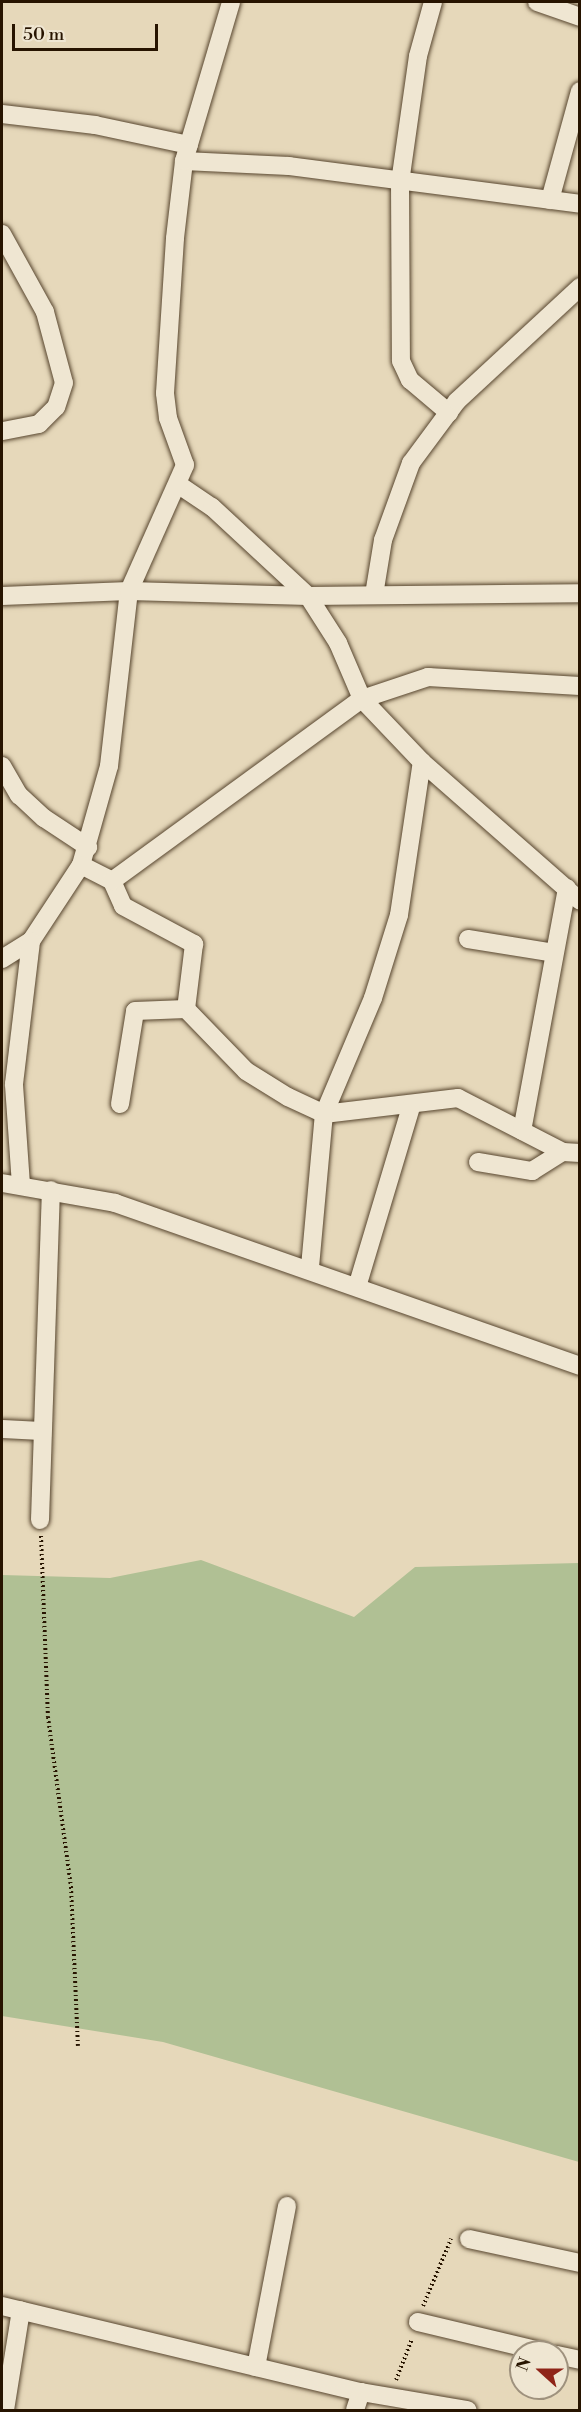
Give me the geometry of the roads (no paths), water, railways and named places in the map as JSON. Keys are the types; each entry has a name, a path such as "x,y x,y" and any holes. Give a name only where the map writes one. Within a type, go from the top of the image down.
{"street":[{"path":"21,1185 14,1084 31,941 81,865 88,847 109,766 129,591 179,485 184,451 168,418 165,393 187,153 231,2"},
{"path":"433,2 418,56 400,182 402,370 449,412"},
{"path":"537,2 579,17"},
{"path":"550,200 579,91"},
{"path":"2,114 95,125 187,153 579,204"},
{"path":"2,234 45,312 64,383 56,407 39,424 2,431"},
{"path":"374,595 383,540 411,463 449,412 579,287"},
{"path":"179,485 219,514 308,596 338,644 362,699 422,762 573,895 554,953 522,1131"},
{"path":"2,596 129,591 308,596 579,593"},
{"path":"112,881 362,699 428,677 579,686"},
{"path":"310,1267 324,1114 373,998 399,915 422,762"},
{"path":"2,766 19,795 44,818 88,847"},
{"path":"81,865 112,881 123,906 194,944 186,1009"},
{"path":"468,939 554,953"},
{"path":"2,957 31,941"},
{"path":"120,1104 135,1011 186,1009 246,1071 324,1114 411,1107 436,1098 458,1098 571,1153"},
{"path":"357,1287 411,1107"},
{"path":"478,1162 532,1171 571,1153"},
{"path":"2,1184 51,1190 115,1203 310,1267 357,1287 579,1365"},
{"path":"40,1520 51,1190"},
{"path":"2,1429 42,1431"},
{"path":"256,2367 287,2206"},
{"path":"469,2239 579,2263"},
{"path":"2,2306 361,2392 467,2410"},
{"path":"5,2410 21,2310"},
{"path":"418,2322 509,2344"},
{"path":"355,2410 361,2392"}]}
